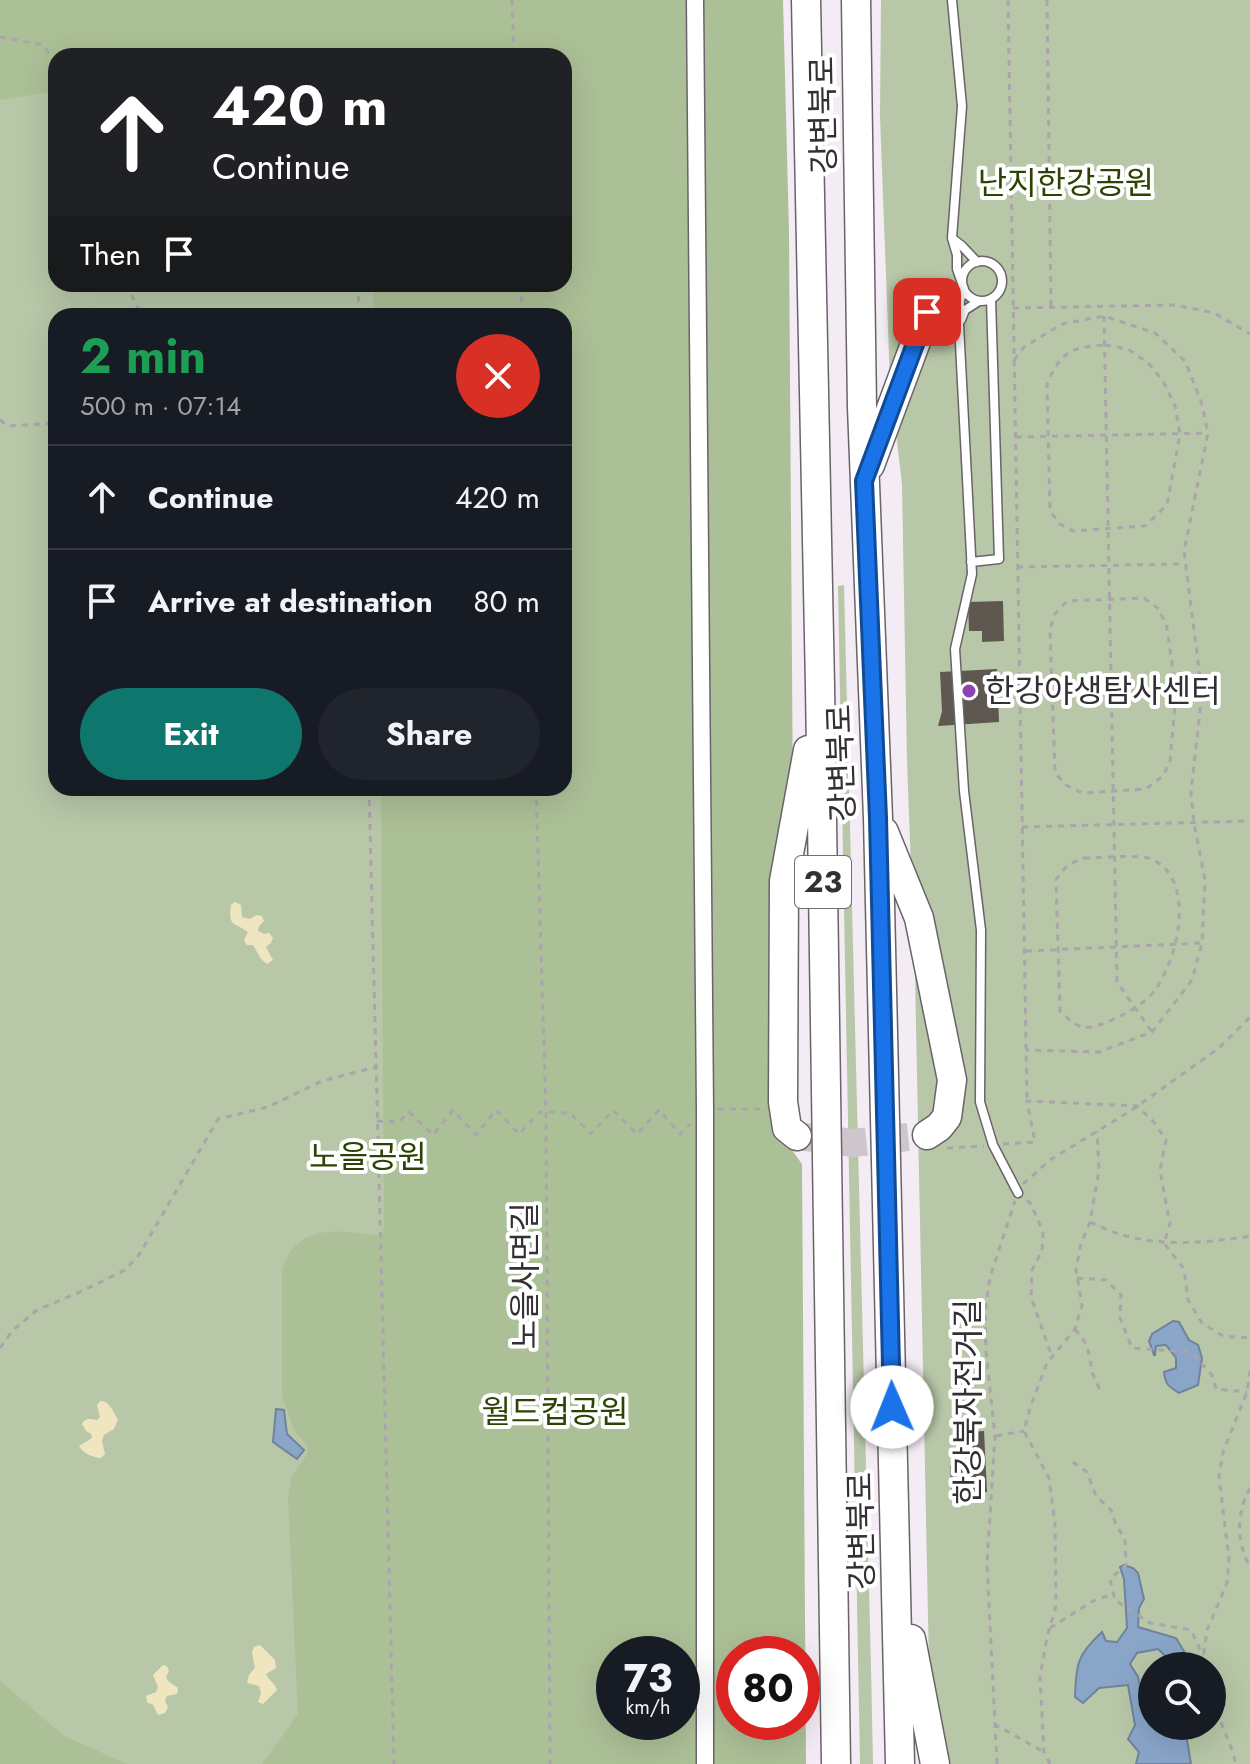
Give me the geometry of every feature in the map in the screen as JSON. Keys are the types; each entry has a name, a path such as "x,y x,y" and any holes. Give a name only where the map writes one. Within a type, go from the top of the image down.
{"highway":[{"name":"강변북로","path":"806,0 836,1764"},
{"name":"강변북로","path":"856,0 864,481 878,818 900,1764"},
{"path":"864,481 927,312"},
{"path":"797,1136 787,1128 783,1102 784,881 820,686"},
{"path":"878,818 919,918 952,1080 947,1117 932,1142"},
{"path":"896,1562 935,1764"}],"street":[{"path":"695,0 705,1109 705,1764"}],"lane":[{"path":"952,0 962,106 952,238 964,289 979,301"},
{"path":"952,238 977,262"},
{"path":"959,325 965,310 979,301 991,299 1000,290 1000,272 990,263 971,265 963,276 964,289 960,300 959,325 972,574 955,649 964,791 981,930 980,1102 993,1145 1018,1193"},
{"path":"927,312 945,309 964,289"},
{"path":"971,562 999,559 991,299"}],"path":[{"path":"512,0 514,48"},
{"path":"932,1142 993,1145 1035,1142 1027,1101 1008,0"},
{"path":"1047,0 1051,307"},
{"path":"0,37 43,45 48,52"},
{"path":"1013,308 1175,305 1214,313 1250,334"},
{"path":"1014,360 1024,347 1062,324 1104,316 1155,333 1185,361 1201,401 1208,433 1184,551 1202,693 1191,792 1205,880 1202,943 1192,980 1152,1032 1099,1052 1026,1050"},
{"path":"1104,316 1117,982 1152,1032"},
{"path":"1105,345 1128,349 1149,364 1163,381 1175,406 1180,434 1167,505 1145,526 1073,531 1060,524 1050,511 1047,384 1054,367 1066,354 1080,346 1105,345"},
{"path":"0,420 8,426 48,424"},
{"path":"1015,437 1208,433"},
{"path":"1017,567 1184,564"},
{"path":"1144,598 1159,609 1167,628 1176,693 1170,762 1163,776 1146,789 1082,793 1066,785 1055,773 1050,631 1054,615 1067,601 1109,599 1144,598"},
{"path":"1020,694 1202,693"},
{"path":"369,796 394,1764"},
{"name":"노을사면길","path":"536,796 546,1113 550,1764"},
{"path":"1022,827 1250,821"},
{"path":"1084,858 1149,858 1161,864 1172,876 1180,901 1176,944 1167,970 1152,994 1136,1009 1094,1028 1074,1025 1060,1011 1056,880 1071,862 1084,858"},
{"path":"1025,951 1202,943"},
{"name":"한강북자전거길","path":"997,1764 987,1564 995,1436 985,1314 990,1277 1003,1231 1020,1187 1050,1160 1137,1106 1219,1048 1250,1017"},
{"path":"0,1348 13,1330 37,1310 125,1270 139,1255 218,1119 268,1107 322,1081 376,1067"},
{"path":"1027,1101 1137,1106 1154,1122 1166,1140 1160,1171 1170,1224 1164,1243"},
{"path":"377,1121 399,1122 409,1112 433,1135 453,1110 476,1135 496,1110 519,1134 540,1112 570,1113 591,1134 613,1110 637,1134 659,1110 680,1134 705,1109 765,1109"},
{"path":"1050,1764 1044,1752 1040,1677 1056,1606 1055,1524 1049,1478 1024,1431 1047,1363 1075,1329 1082,1305 1076,1270 1080,1247 1090,1222 1099,1170 1097,1131"},
{"path":"1018,1193 1031,1204 1043,1232 1042,1251 1032,1270 1031,1297 1052,1357"},
{"path":"1090,1222 1120,1234 1164,1243 1250,1236"},
{"path":"1164,1243 1184,1269 1188,1300 1202,1323 1223,1336 1250,1338"},
{"path":"1077,1278 1106,1280 1121,1295 1120,1318 1132,1348 1191,1352 1212,1375 1216,1389 1247,1392"},
{"path":"1075,1329 1087,1345 1093,1375 1101,1392"},
{"path":"1204,1652 1207,1630 1227,1583 1229,1558 1219,1477 1223,1452 1247,1392 1250,1371"},
{"path":"995,1436 1024,1431"},
{"path":"1073,1462 1087,1472 1096,1496 1111,1510 1125,1539 1126,1565 1110,1579 1115,1600 1150,1623 1191,1630 1201,1652"},
{"path":"1250,1488 1242,1503 1238,1529 1242,1553 1250,1567"},
{"path":"1049,1628 1093,1601 1113,1594"},
{"path":"994,1724 1044,1752"},
{"path":"1226,1735 1235,1764"}],"green space":[{"name":"노을공원","path":"0,0 737,0 731,1636 716,1636 716,1740 730,1740 730,1764 0,1764"},
{"name":"월드컵공원","path":"0,0 783,0 789,232 793,811 785,1051 792,1150 802,1164 805,1636 716,1636 716,1740 806,1740 806,1764 262,1764 298,1714 288,1499 291,1478 308,1453 307,1446 294,1430 282,1397 282,1269 297,1244 312,1235 338,1232 378,1235 382,1234 384,1226 381,796 572,796 572,308 373,308 373,292 572,292 572,48 48,48 48,92 0,100"},
{"name":"난지한강공원","path":"881,0 1250,0 1250,1764 931,1764 902,484 890,382 880,116"},
{"path":"844,585 873,1764 860,1764 838,586"},
{"path":"0,1681 64,1736 127,1764 0,1764"}],"sand":[{"path":"235,902 241,905 242,917 262,916 264,921 258,931 269,933 273,938 266,947 273,960 267,964 253,945 247,945 244,940 248,932 231,921 231,905"},
{"path":"100,1401 109,1405 118,1419 114,1429 104,1435 105,1454 101,1458 88,1455 79,1446 92,1438 82,1424 86,1419 97,1420 100,1417 97,1405"},
{"path":"260,1645 275,1660 276,1668 266,1674 277,1690 263,1704 258,1702 261,1693 259,1686 247,1683 255,1668 252,1652 254,1647"},
{"path":"163,1665 169,1671 168,1681 178,1688 177,1694 167,1696 165,1713 158,1715 146,1696 156,1692 158,1687 153,1675"}],"water":[{"path":"1173,1321 1179,1322 1189,1340 1198,1345 1202,1358 1198,1385 1179,1393 1168,1385 1164,1372 1176,1368 1176,1358 1166,1345 1156,1346 1154,1355 1149,1341 1152,1334"},
{"path":"276,1409 284,1410 287,1434 304,1450 297,1459 273,1442"},
{"path":"1120,1567 1133,1568 1138,1573 1144,1599 1139,1608 1138,1627 1176,1638 1184,1652 1161,1652 1158,1649 1138,1652 1130,1664 1138,1677 1138,1740 1187,1740 1191,1764 1136,1764 1139,1752 1128,1739 1135,1725 1128,1685 1099,1688 1083,1703 1075,1697 1077,1668 1087,1647 1102,1632 1106,1641 1117,1642 1127,1628 1124,1579"}],"building":[{"path":"1003,601 1004,641 982,642 982,631 969,631 968,602"},
{"name":"한강야생탐사센터","path":"997,669 999,722 938,726 942,711 940,672"},
{"path":"984,1431 987,1492 952,1494 950,1466 969,1465 968,1449 957,1450 956,1433"}],"tunnel":[{"path":"797,1136 853,1143 927,1135"}],"place":[{"name":"한강야생탐사센터","path":"969,691"}],"route":[{"path":"892,1407 878,818 864,481 927,312"}]}
